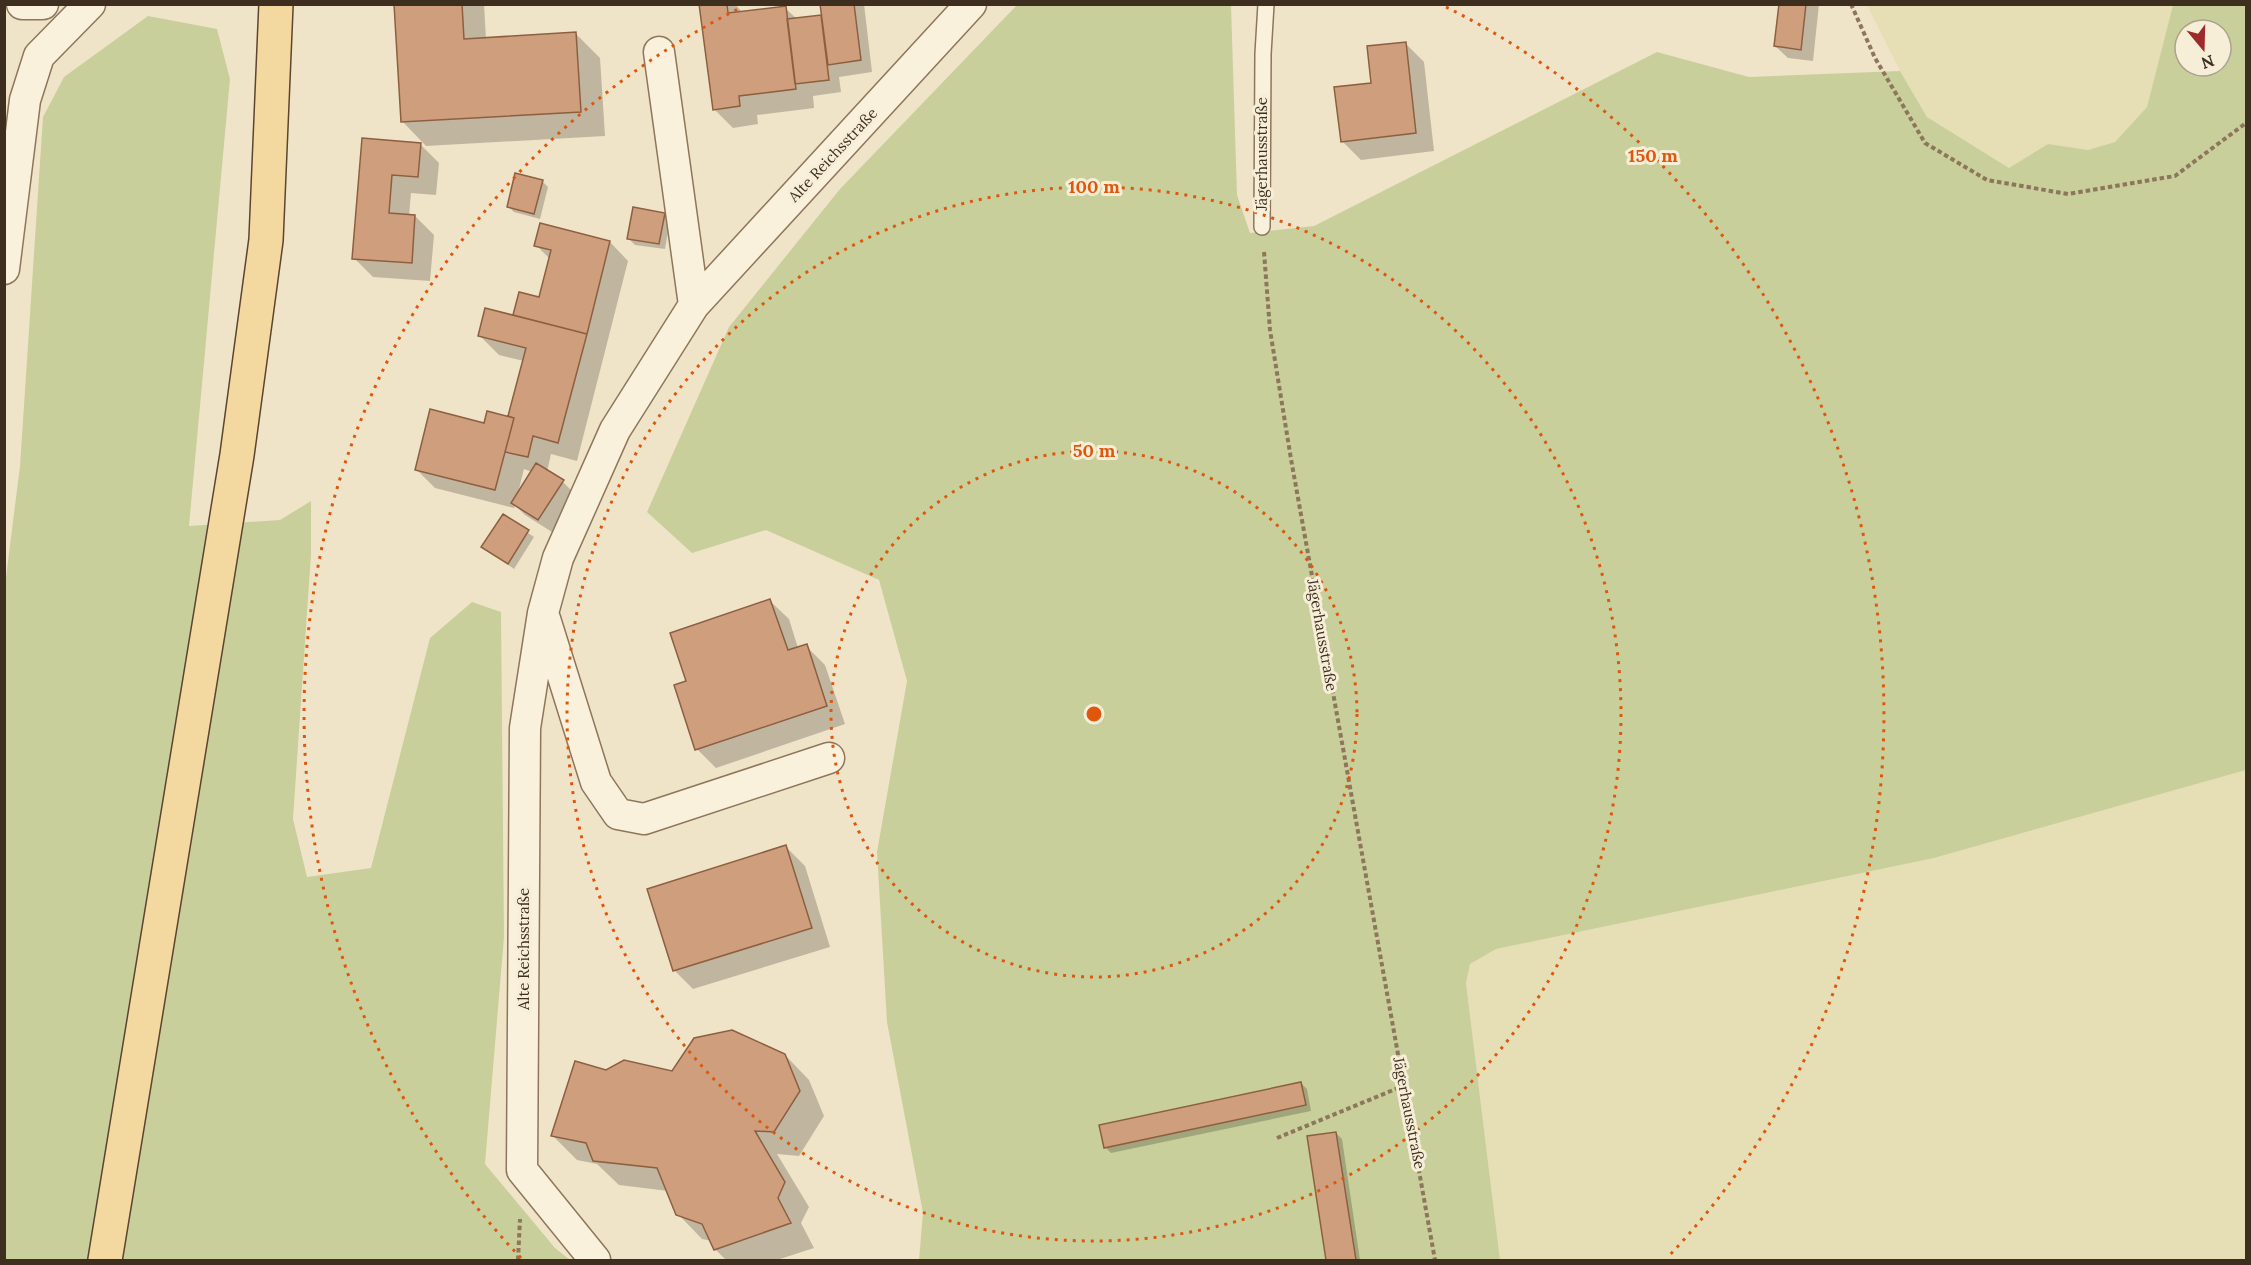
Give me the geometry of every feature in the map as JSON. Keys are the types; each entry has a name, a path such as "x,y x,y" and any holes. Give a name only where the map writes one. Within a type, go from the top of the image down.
{"main road":[{"path":"105,1260 237,455 266,240 276,4"}],"street":[{"path":"22,4 43,4"},
{"path":"4,269 28,89 39,56 90,4"},
{"name":"Alte Reichsstraße","path":"595,1260 522,1170 525,728 543,613 558,558 615,430 694,305 971,4"},
{"path":"659,52 694,305"},
{"path":"543,613 596,782 618,814 644,819 829,758"}],"lane":[{"name":"Jägerhausstraße","path":"1262,227 1263,54 1266,4"}],"path":[{"path":"1851,4 1875,58 1925,143 1988,180 2068,194 2175,176 2247,123"},
{"name":"Jägerhausstraße","path":"1262,227 1270,330 1289,448 1435,1260"},
{"path":"1277,1138 1403,1086"}],"shaded area":[{"path":"1867,5 2173,5 2147,107 2115,142 2088,150 2048,144 2009,168 1927,117 1900,71"},
{"path":"2246,770 2246,1260 1500,1260 1466,983 1470,964 1496,949 1934,858"}],"green space":[{"path":"1017,5 1231,5 1237,195 1250,233 1314,226 1657,52 1749,77 1900,71 1927,117 2009,168 2048,144 2088,150 2115,142 2147,107 2173,5 2246,5 2246,770 1934,858 1496,949 1470,964 1466,983 1500,1260 919,1260 923,1213 887,1022 877,852 907,681 879,580 766,530 692,553 647,512 729,327 840,189"},
{"path":"148,16 217,29 230,79 189,526 280,520 311,501 311,554 293,819 307,877 371,868 430,638 472,602 501,612 504,937 485,1164 555,1248 570,1260 5,1260 4,593 20,466 43,117 64,77"}],"building":[{"path":"394,4 462,4 464,39 576,32 581,112 401,122"},
{"path":"699,4 727,4 728,13 786,6 796,89 739,96 740,106 713,110"},
{"path":"820,4 854,4 861,60 828,65"},
{"path":"1779,4 1806,4 1801,50 1774,46"},
{"path":"821,15 829,80 795,84 787,19"},
{"path":"1406,42 1416,133 1341,142 1334,87 1371,83 1367,46"},
{"path":"362,138 421,143 418,177 392,175 389,213 415,215 412,263 352,259"},
{"path":"515,173 543,180 534,214 507,207"},
{"path":"633,207 665,213 659,244 627,239"},
{"path":"540,223 610,241 587,334 513,315 519,292 539,297 551,250 534,246"},
{"path":"485,308 587,334 558,443 533,436 528,457 505,452 514,418 508,416 526,348 478,336"},
{"path":"430,409 484,423 487,411 514,418 495,490 415,470"},
{"path":"536,463 564,480 538,520 511,503"},
{"path":"503,514 529,530 508,564 481,547"},
{"path":"770,599 788,650 807,644 827,706 695,750 674,685 686,681 670,633"},
{"path":"786,845 812,928 673,971 647,889"},
{"path":"732,1030 785,1054 800,1091 774,1132 755,1131 785,1182 778,1198 791,1223 714,1250 702,1224 676,1215 657,1168 593,1161 586,1143 551,1136 575,1061 606,1070 624,1060 672,1071 694,1038"},
{"path":"1301,1082 1306,1105 1104,1148 1099,1125"},
{"path":"1336,1132 1356,1260 1326,1260 1307,1136"}]}
